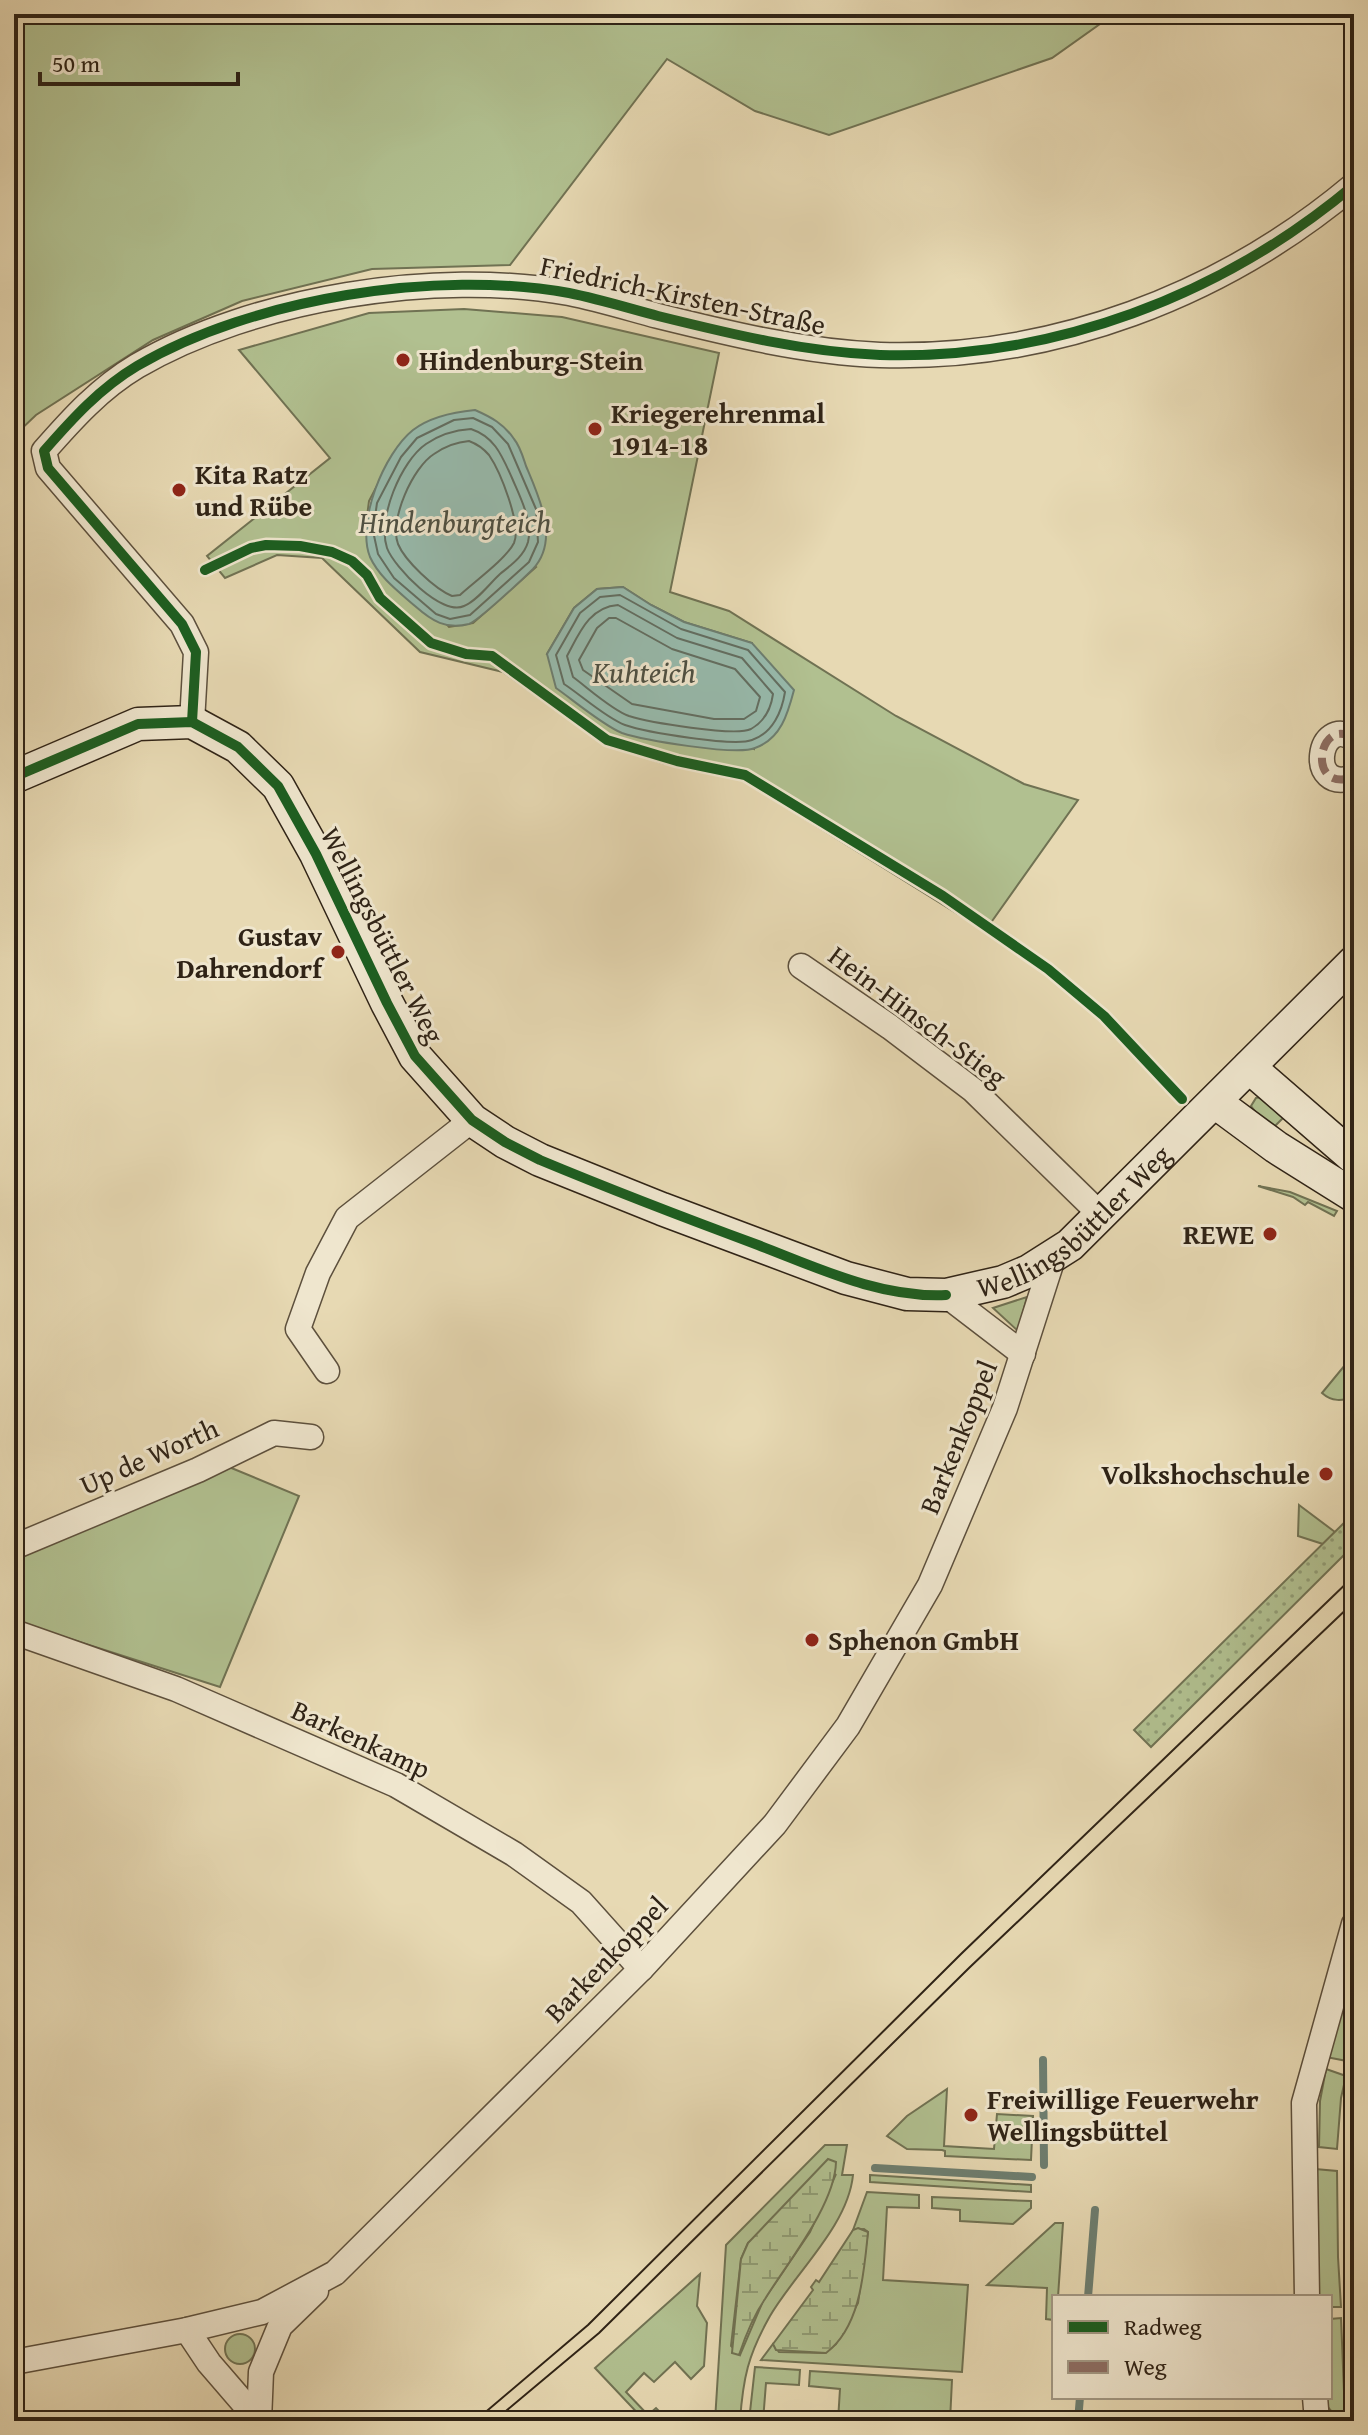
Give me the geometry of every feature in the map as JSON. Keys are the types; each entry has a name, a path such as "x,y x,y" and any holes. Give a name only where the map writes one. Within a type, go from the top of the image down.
{"main road":[{"path":"14,777 138,724 192,722"},
{"name":"Wellingsbüttler Weg","path":"192,722 238,747 278,786 316,854 415,1056 472,1120 540,1160 662,1209 846,1278 907,1294 946,1295 1003,1282 1053,1258 1101,1215 1354,962"},
{"path":"1249,1067 1354,1158"},
{"path":"1215,1102 1276,1147 1354,1196"}],"street":[{"name":"Friedrich-Kirsten-Straße","path":"192,722 196,652 182,624 48,468 44,451 83,406 137,366 195,339 272,311 351,295 471,285 525,287 572,294 790,347 877,355 973,352 1059,336 1124,318 1164,302 1233,269 1328,207 1354,185"},
{"path":"1354,739 1350,735 1333,737 1324,744 1320,759 1323,769 1330,775 1338,779 1354,777"},
{"name":"Hein-Hinsch-Stieg","path":"801,966 890,1027 973,1090 1101,1215"},
{"path":"327,1371 298,1329 318,1273 347,1218 472,1120"},
{"name":"Barkenkoppel","path":"14,2362 187,2330 262,2312 335,2273 641,1969 775,1824 848,1726 930,1585 1005,1408 1053,1258"},
{"name":"Barkenkoppel","path":"946,1295 1023,1354"},
{"name":"Up de Worth","path":"14,1547 198,1470 274,1433 311,1437"},
{"name":"Barkenkamp","path":"14,1632 176,1689 396,1785 514,1854 581,1902 641,1969"},
{"path":"1307,2295 1304,2103 1354,1924"},
{"path":"259,2421 261,2372 280,2326 335,2273"},
{"path":"187,2330 209,2363 259,2421"},
{"path":"1315,2399 1317,2421"}],"green space":[{"path":"14,14 1114,14 1052,58 829,135 755,111 667,59 510,265 372,269 242,301 153,340 36,415 14,436"},
{"path":"464,309 562,317 719,353 670,592 729,611 896,716 1024,784 1078,800 985,931 741,779 662,763 600,741 503,672 420,652 322,558 277,555 225,578 207,556 330,458 239,350 369,313","holes":["394,453 536,567 473,623 449,627 365,532 369,501","623,587 684,622 752,643 754,749 547,654 574,608 597,589"]},
{"path":"1261,1097 1283,1118 1270,1131 1251,1106 1256,1098"},
{"path":"1258,1186 1290,1192 1337,1211 1334,1216 1308,1202 1305,1205 1293,1197"},
{"path":"1027,1297 1018,1331 993,1308"},
{"path":"1354,1354 1354,1397 1337,1400 1326,1396 1322,1393"},
{"path":"229,1467 299,1496 220,1687 14,1621 14,1560"},
{"path":"1299,1505 1335,1532 1323,1544 1298,1536"},
{"path":"1354,1513 1354,1545 1151,1747 1134,1730"},
{"path":"1354,1958 1354,2033 1347,2061 1326,2057"},
{"path":"1326,2069 1346,2076 1337,2149 1319,2147 1320,2101"},
{"path":"947,2089 944,2146 994,2149 997,2114 1033,2116 1031,2160 945,2156 942,2150 907,2149 887,2136 907,2116"},
{"path":"825,2145 847,2145 842,2175 853,2175 849,2194 831,2231 770,2316 756,2343 748,2367 740,2421 715,2421 726,2245","holes":["836,2174 810,2232 763,2301 740,2355 731,2346 741,2259 748,2243"]},
{"path":"828,2159 836,2162 834,2179 819,2215 757,2312 739,2355 732,2353 741,2259 748,2243"},
{"path":"1315,2169 1337,2171 1341,2307 1332,2307 1332,2295 1317,2295"},
{"path":"870,2175 1031,2185 1031,2192 870,2182"},
{"path":"867,2192 919,2195 919,2208 887,2207 883,2280 968,2285 962,2372 761,2360 773,2344 779,2352 825,2353 836,2344 858,2303 868,2232 864,2229 853,2230"},
{"path":"932,2197 1031,2201 1031,2208 1013,2224 960,2221 960,2210 932,2208"},
{"path":"1055,2223 1063,2223 1058,2295 1052,2295 1052,2320 1046,2319 1047,2288 987,2285"},
{"path":"858,2228 868,2232 865,2264 859,2297 847,2329 826,2353 776,2350 773,2344 813,2290 811,2287 816,2280 819,2282 853,2230"},
{"path":"700,2274 697,2306 707,2323 704,2366 691,2379 675,2362 654,2382 644,2373 626,2392 648,2415 656,2408 669,2421 645,2421 595,2368"},
{"path":"1341,2318 1345,2416 1333,2413 1325,2404 1325,2399 1332,2399 1332,2319"},
{"path":"240,2334 251,2338 255,2349 251,2360 240,2364 229,2360 225,2349 229,2338"},
{"path":"755,2367 800,2370 799,2385 766,2383 763,2421 749,2421"},
{"path":"810,2371 952,2380 950,2421 838,2421 840,2389 809,2386"}],"water":[{"name":"Hindenburgteich","path":"475,410 501,425 518,445 541,505 545,545 533,569 501,599 469,624 453,626 427,616 384,578 370,557 367,526 375,489 402,441 413,430 435,418"},
{"name":"Kuhteich","path":"623,587 684,622 752,643 794,690 777,732 764,744 745,750 689,746 633,736 606,725 556,688 547,654 574,608 597,589"}],"waterway":[{"path":"1043,2060 1044,2165"},
{"path":"875,2168 1032,2177"},
{"path":"1088,2295 1095,2210"},
{"path":"1078,2421 1080,2399"}],"tram line":[{"path":"475,2421 588,2325 961,1954 1354,1576"},
{"path":"494,2421 599,2333 969,1968 1354,1602"}],"marked path":[{"path":"1354,739 1342,734 1332,736 1325,744 1322,755 1328,775 1338,779 1354,777"}],"cycle path":[{"path":"192,722 196,652 182,624 48,468 44,451 111,384 137,366 183,342 290,307 347,295 462,285 517,286 569,293 740,335 824,350 880,355 945,354 1008,346 1071,333 1132,314 1192,289 1249,259 1303,224 1354,185"},
{"path":"205,570 251,548 266,545 300,546 332,552 352,561 367,575 380,598 431,643 466,654 492,656 607,740 677,761 745,775 943,896 1048,969 1104,1016 1182,1099"},
{"path":"14,777 138,724 192,722 238,747 278,786 316,854 415,1056 472,1120 540,1160 826,1272 897,1292 946,1295"}],"place":[{"name":"Hindenburg-Stein","path":"403,360"},
{"name":"Kriegerehrenmal 1914-18","path":"595,429"},
{"name":"Kita Ratz und Rübe","path":"179,490"},
{"name":"Gustav Dahrendorf","path":"338,952"},
{"name":"REWE","path":"1270,1234"},
{"name":"Volkshochschule","path":"1326,1474"},
{"name":"Sphenon GmbH","path":"812,1640"},
{"name":"Freiwillige Feuerwehr Wellingsbüttel","path":"971,2115"}]}
